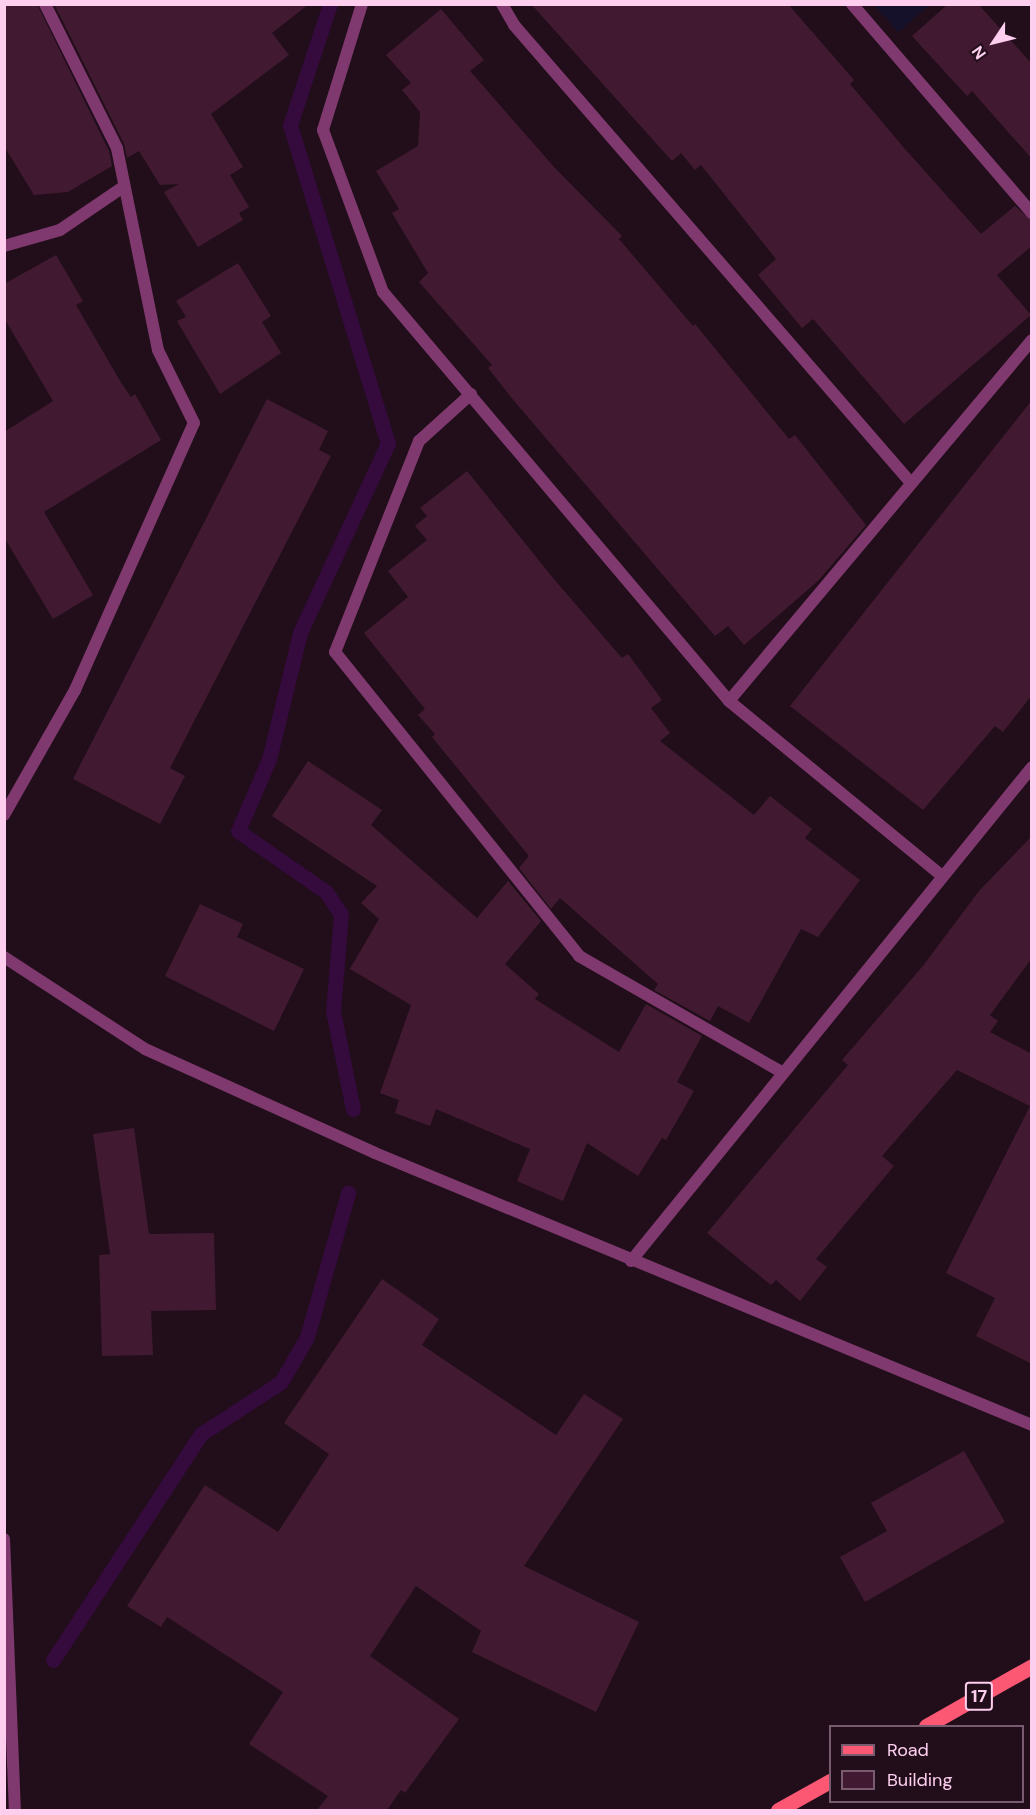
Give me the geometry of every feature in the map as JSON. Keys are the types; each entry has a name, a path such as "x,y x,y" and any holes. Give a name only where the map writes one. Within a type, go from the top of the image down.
{"main road":[{"name":"17","path":"928,1725 1032,1666"},
{"path":"778,1810 829,1782"}],"street":[{"path":"4,816 75,690 194,423 158,350 123,187 117,148 45,4"},
{"path":"362,4 323,130 383,292 729,701 940,875"},
{"path":"502,4 514,25 911,483"},
{"path":"852,4 1032,213"},
{"path":"4,246 60,230 123,187"},
{"path":"729,701 1032,339"},
{"path":"471,394 419,441 335,652 579,956 783,1072"},
{"path":"631,1261 940,875 1032,767"},
{"path":"4,957 145,1049 375,1153 631,1261 1032,1425"},
{"path":"4,1539 8,1716 15,1810"}],"shaded area":[{"path":"874,5 930,5 898,32"}],"building":[{"path":"4,4 37,4 109,151 112,166 68,192 34,195 4,146"},
{"path":"54,4 309,4 272,33 289,55 211,114 243,167 230,175 249,207 239,213 243,220 198,247 164,192 179,184 160,185 139,151 127,158 124,144"},
{"path":"531,4 788,4 854,80 850,84 981,234 1015,206 1032,221 1032,246 997,275 1031,315 904,424 813,319 802,328 758,275 776,259 701,165 695,170 681,153 672,161"},
{"path":"948,4 978,4 1032,64 1032,159 972,91 967,96 912,36"},
{"path":"441,9 484,60 470,71 554,167 622,236 619,239 693,326 695,324 789,439 795,435 866,525 819,580 744,645 728,626 715,636 515,402 488,368 492,365 419,282 428,273 392,213 399,209 376,171 418,146 420,112 402,90 411,83 386,55"},
{"path":"56,255 83,301 76,305 120,381 131,397 135,394 161,440 44,512 93,595 53,619 4,537 4,432 53,401 4,318 4,284"},
{"path":"238,263 271,316 262,322 281,353 220,394 177,321 186,317 176,301"},
{"path":"267,399 328,431 319,450 331,456 170,768 185,776 160,824 73,779"},
{"path":"1032,400 1032,695 1003,732 995,726 923,810 790,706"},
{"path":"467,471 553,578 622,658 628,654 662,700 651,708 670,733 660,741 754,815 770,796 812,829 805,838 860,880 818,937 801,929 749,1023 718,1006 710,1021 654,990 658,984 560,898 551,909 519,868 529,856 432,737 435,734 418,715 425,709 364,633 408,597 388,571 427,540 415,526 427,516 420,508"},
{"path":"308,761 382,810 371,825 477,918 508,881 541,921 505,964 539,994 535,999 619,1052 646,1004 702,1036 677,1082 694,1091 666,1140 662,1138 638,1176 587,1143 563,1201 517,1181 530,1149 436,1109 430,1126 395,1113 399,1100 380,1093 411,1005 350,969 379,919 361,903 377,886 272,816"},
{"path":"1032,836 1032,958 990,1015 998,1021 990,1032 1032,1054 1032,1364 976,1336 995,1298 946,1273 1030,1106 957,1070 882,1156 894,1166 816,1259 827,1267 800,1301 776,1280 771,1285 707,1233 848,1065 842,1060 922,967 979,891"},
{"path":"200,904 243,924 237,937 304,969 274,1031 165,976"},
{"path":"134,1128 149,1234 214,1233 216,1310 151,1311 153,1355 102,1356 99,1255 110,1254 93,1134"},
{"path":"382,1279 439,1319 422,1345 556,1435 584,1394 623,1419 524,1566 639,1622 596,1712 472,1652 481,1631 416,1586 370,1656 459,1719 405,1793 401,1790 387,1810 317,1810 328,1796 249,1744 283,1692 167,1617 161,1627 127,1606 205,1485 278,1532 329,1454 284,1423"},
{"path":"964,1451 1005,1522 865,1602 840,1557 887,1531 871,1503"}],"waterway":[{"path":"330,4 290,125 388,443 300,633 269,759 238,831 326,892 341,914 333,1011 353,1109"},
{"path":"53,1660 201,1434 281,1382 307,1337 348,1193"}]}
